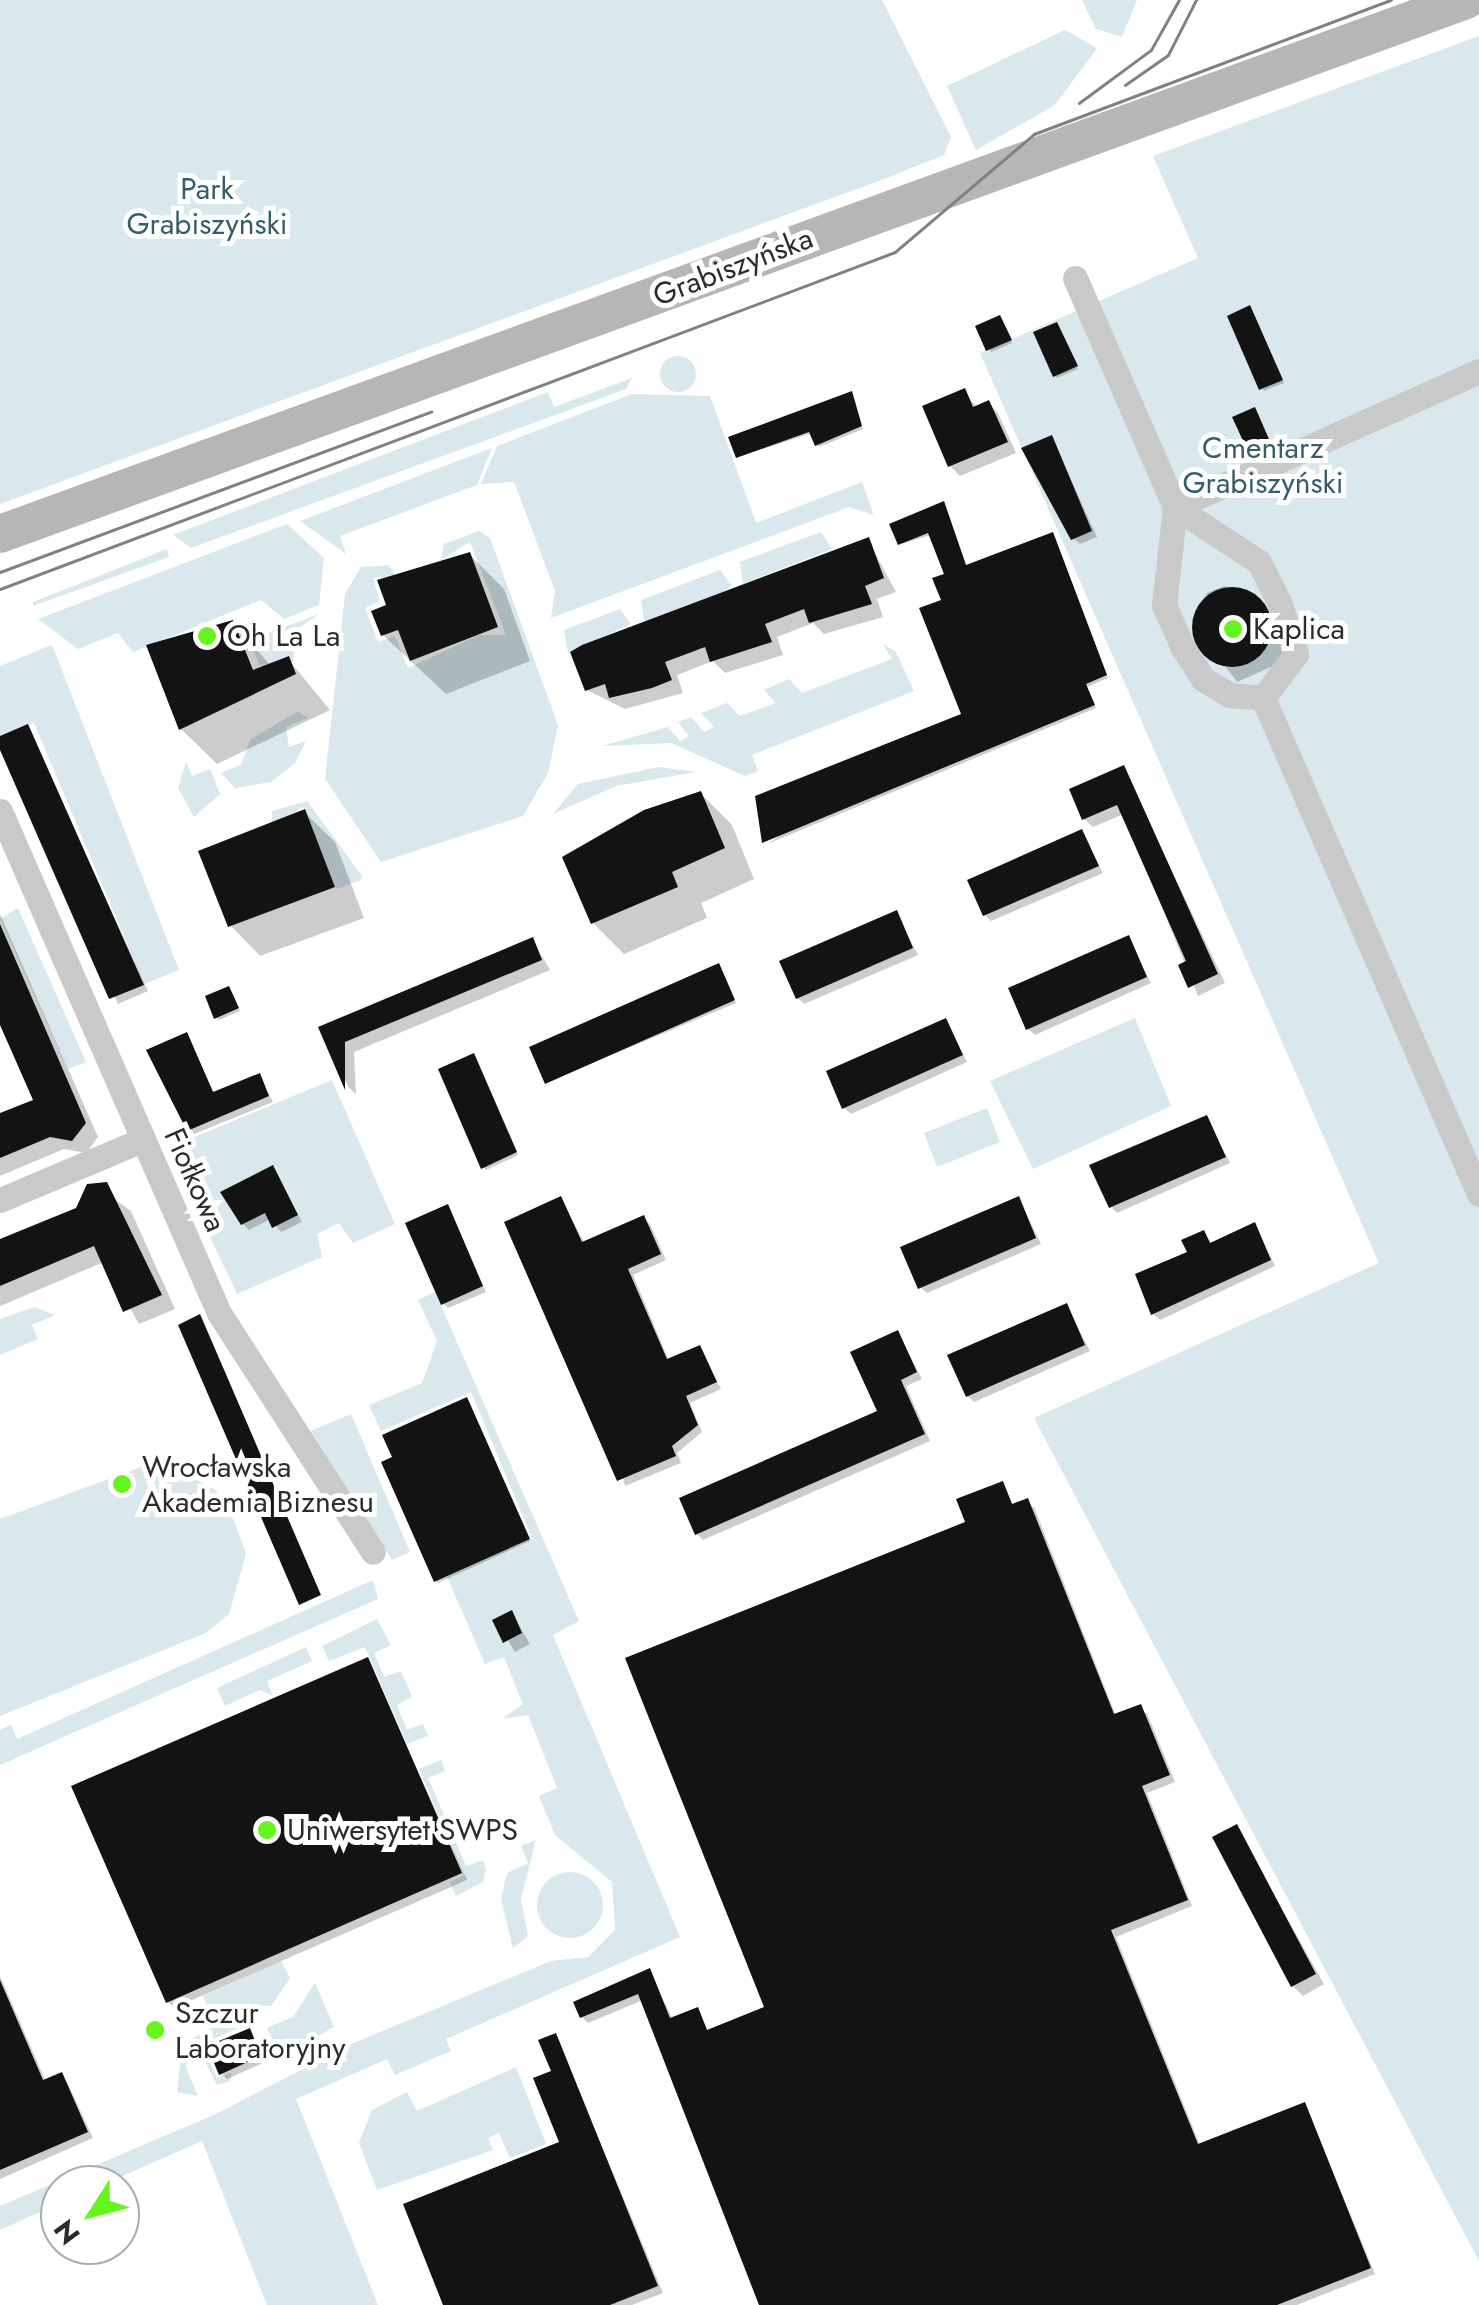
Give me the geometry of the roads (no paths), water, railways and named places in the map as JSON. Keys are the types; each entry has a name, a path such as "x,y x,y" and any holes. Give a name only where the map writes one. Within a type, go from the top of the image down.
{"main road":[{"name":"Grabiszyńska","path":"0,534 1466,0"}],"street":[{"path":"1074,278 1175,507 1164,605 1183,648 1204,679 1230,696 1263,698"},
{"path":"1175,507 1479,371"},
{"path":"1175,507 1260,562 1280,602 1296,654 1263,698"},
{"path":"1263,698 1479,1194"},
{"name":"Fiołkowa","path":"0,811 219,1314 372,1552"},
{"path":"0,1200 142,1140"}],"tram line":[{"path":"1079,103 1151,50 1179,0"},
{"path":"1125,85 1168,55 1196,0"},
{"path":"0,589 895,252 1034,134 1391,0"},
{"path":"0,572 431,412"}],"place":[{"name":"Kaplica","path":"1233,629"},
{"name":"Oh La La","path":"207,636"},
{"name":"Wrocławska Akademia Biznesu","path":"122,1484"},
{"name":"Uniwersytet SWPS","path":"267,1830"},
{"name":"Szczur Laboratoryjny","path":"155,2030"}],"park label":[{"name":"Park Grabiszyński","path":"207,206"},
{"name":"Cmentarz Grabiszyński","path":"1263,465"}]}
